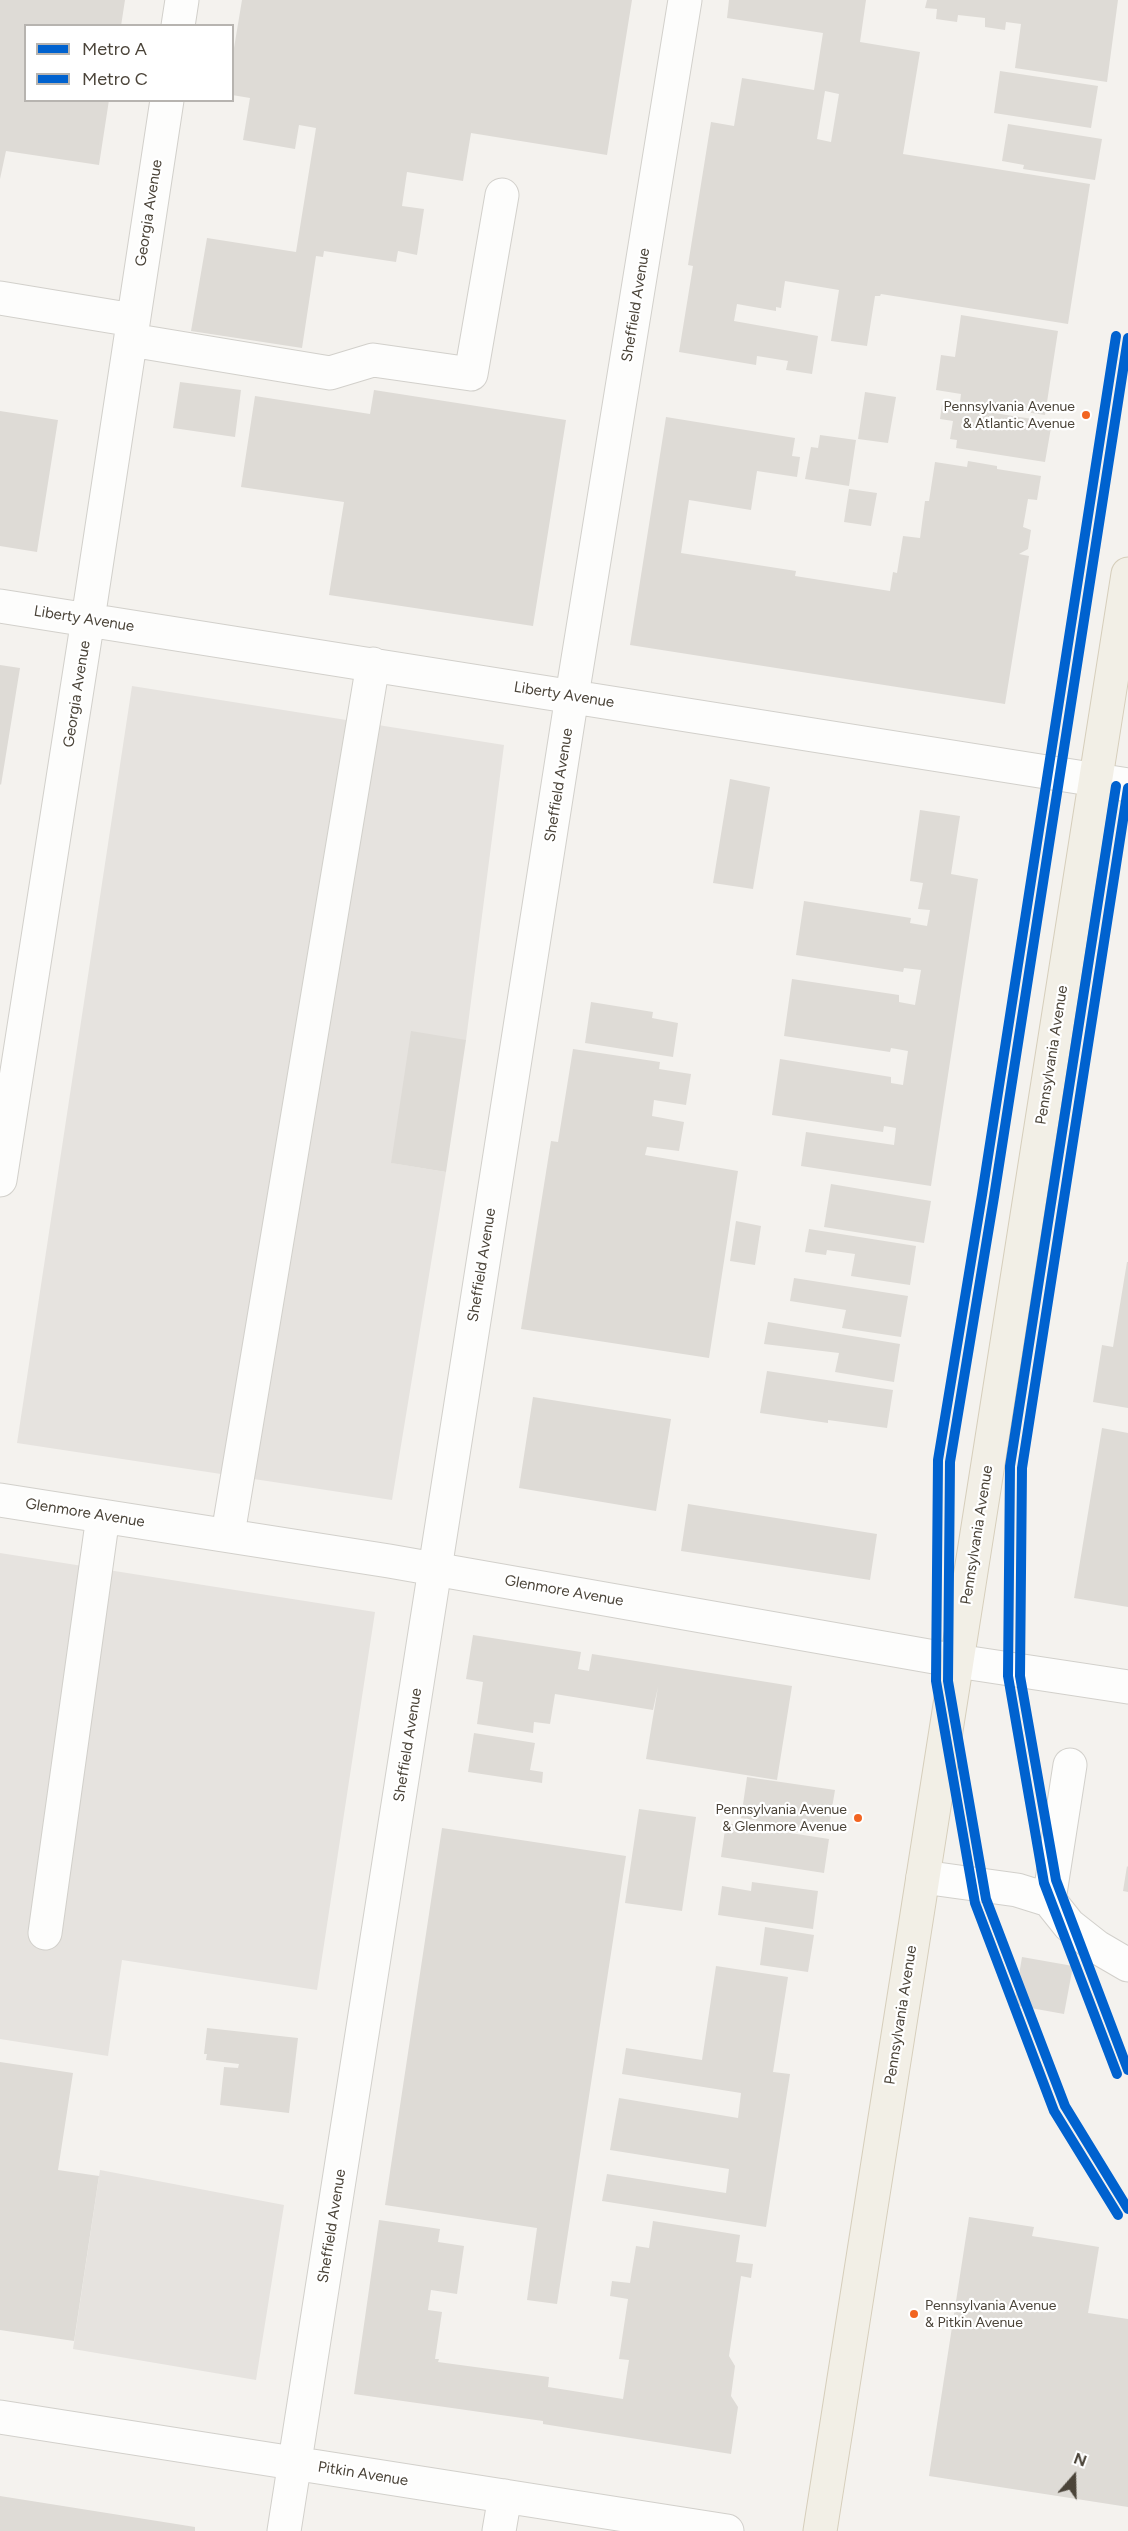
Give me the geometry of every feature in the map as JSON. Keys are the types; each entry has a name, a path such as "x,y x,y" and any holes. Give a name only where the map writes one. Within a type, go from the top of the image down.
{"main road":[{"name":"Pennsylvania Avenue","path":"820,2531 1128,574"}],"street":[{"path":"178,24 182,0"},
{"name":"Sheffield Avenue","path":"284,2531 572,696 685,0"},
{"name":"Georgia Avenue","path":"0,1180 88,620 166,102"},
{"path":"0,298 132,330 330,373 373,360 471,374 502,195"},
{"name":"Liberty Avenue","path":"0,606 1128,785"},
{"path":"228,1534 373,664"},
{"name":"Glenmore Avenue","path":"0,1500 228,1534 957,1661 1128,1687"},
{"path":"45,1933 103,1516"},
{"path":"1049,1900 1070,1765"},
{"path":"922,1876 1017,1890 1049,1900 1069,1926 1096,1947 1128,1965"},
{"name":"Pitkin Avenue","path":"0,2417 726,2531"},
{"path":"499,2531 505,2496"}],"shaded area":[{"path":"132,686 504,745 466,1040 392,1163 446,1172 392,1500 17,1443"},
{"path":"0,1553 375,1612 317,1990 122,1960 108,2056 0,2039"},
{"path":"100,2170 284,2205 256,2380 73,2349"}],"building":[{"path":"0,0 125,0 121,24 24,24 24,102 109,102 99,165 6,151 0,179"},
{"path":"242,0 632,0 607,155 471,133 463,181 407,172 402,206 424,209 417,255 398,251 396,262 324,251 323,257 316,256 302,348 191,331 207,238 296,252 316,128 299,125 295,149 243,140 250,98 234,95 234,48"},
{"path":"729,0 866,0 860,42 920,52 903,154 1090,184 1068,324 881,294 875,296 867,346 831,341 839,290 785,281 781,308 776,307 776,311 737,304 734,321 818,336 812,374 786,370 788,361 757,356 756,365 679,352 693,266 688,265 711,122 734,126 742,78 814,90 823,33 727,18","holes":["825,91 839,94 831,142 817,139"]},
{"path":"927,0 1118,0 1107,82 1015,68 1021,24 1006,22 1005,30 985,27 985,18 958,15 957,22 936,19 937,9 925,8"},
{"path":"1000,71 1098,86 1091,128 994,113"},
{"path":"1008,124 1102,139 1095,180 1023,169 1024,165 1002,161"},
{"path":"961,315 1058,331 1045,415 960,402 961,394 936,390 941,355 955,357"},
{"path":"180,382 241,390 235,437 173,428"},
{"path":"374,390 566,420 533,626 329,595 344,502 241,487 255,396 370,414"},
{"path":"865,392 896,397 888,443 858,439"},
{"path":"942,405 1052,422 1045,462 956,448 957,440 950,439 953,421 940,419"},
{"path":"0,411 58,420 37,552 0,546"},
{"path":"666,417 795,438 792,456 800,457 797,477 757,471 751,510 689,500 681,553 796,571 795,576 890,591 893,572 897,573 903,536 920,538 925,501 929,501 935,462 967,467 968,461 997,466 997,469 1041,476 1037,500 1028,499 1023,527 1031,530 1028,549 1019,554 1029,556 1005,704 630,645"},
{"path":"820,435 856,440 849,486 805,479 811,447 818,448"},
{"path":"849,489 877,493 871,526 844,522"},
{"path":"0,665 20,668 1,785 0,784"},
{"path":"730,779 770,787 753,889 713,883"},
{"path":"920,810 960,816 951,874 978,879 931,1186 801,1166 806,1132 894,1145 896,1128 884,1126 883,1132 772,1115 780,1059 891,1077 891,1083 903,1085 908,1051 891,1048 890,1052 784,1036 792,979 899,995 899,1002 915,1005 921,970 904,968 903,972 796,955 804,901 911,918 910,923 927,926 930,910 918,909 923,883 910,881"},
{"path":"591,1002 653,1012 652,1018 678,1023 673,1057 585,1043"},
{"path":"411,1031 466,1040 446,1172 391,1163"},
{"path":"573,1049 660,1062 659,1069 691,1074 686,1105 654,1100 652,1116 684,1122 679,1151 647,1147 645,1155 738,1171 709,1358 521,1329 551,1141 558,1142"},
{"path":"831,1184 931,1201 924,1243 824,1227"},
{"path":"736,1221 761,1226 755,1265 730,1261"},
{"path":"809,1229 916,1246 910,1285 851,1276 855,1254 827,1250 826,1255 805,1252"},
{"path":"1127,1262 1128,1408 1093,1402 1102,1345 1113,1347"},
{"path":"794,1278 908,1296 901,1337 842,1328 846,1310 790,1301"},
{"path":"768,1322 900,1344 894,1382 835,1372 839,1353 764,1344"},
{"path":"767,1371 893,1390 887,1428 828,1420 828,1423 760,1413"},
{"path":"533,1397 671,1419 656,1511 519,1488"},
{"path":"1102,1428 1128,1433 1128,1607 1074,1598"},
{"path":"688,1504 877,1534 870,1580 681,1551"},
{"path":"473,1635 581,1652 578,1669 589,1671 592,1654 792,1686 777,1780 646,1759 658,1687 653,1710 555,1694 550,1724 534,1722 533,1733 477,1724 483,1682 466,1679"},
{"path":"474,1733 535,1743 530,1770 543,1772 542,1783 468,1772"},
{"path":"747,1777 835,1790 828,1832 741,1818"},
{"path":"639,1809 696,1817 682,1911 625,1903"},
{"path":"726,1823 829,1839 824,1873 721,1857"},
{"path":"442,1828 626,1856 557,2304 527,2300 537,2228 385,2205"},
{"path":"1128,1867 1128,1892 1123,1891"},
{"path":"752,1882 818,1891 813,1929 718,1915 722,1886 751,1891"},
{"path":"765,1927 814,1935 808,1972 760,1965"},
{"path":"1022,1957 1073,1966 1064,2014 1014,2005"},
{"path":"716,1966 788,1977 773,2072 790,2074 766,2227 602,2201 607,2174 726,2193 729,2169 610,2150 619,2098 738,2118 741,2093 622,2074 626,2048 702,2060"},
{"path":"207,2028 298,2038 289,2113 220,2105 224,2067 238,2068 239,2064 206,2060 207,2054 204,2054"},
{"path":"0,2062 73,2073 58,2170 99,2176 74,2341 0,2330"},
{"path":"969,2217 1034,2227 1032,2236 1099,2247 1088,2313 1128,2319 1128,2507 929,2476"},
{"path":"379,2220 440,2229 438,2242 464,2246 457,2294 431,2290 428,2310 442,2312 435,2359 439,2359 438,2362 549,2377 548,2387 623,2399 629,2360 619,2359 628,2299 610,2296 612,2281 630,2283 636,2246 649,2248 653,2221 740,2235 736,2262 753,2264 751,2278 741,2276 729,2356 735,2366 731,2396 738,2407 731,2454 543,2424 543,2421 354,2394"},
{"path":"0,2496 195,2527 195,2531 0,2531"}],"metro line":[{"name":"C","path":"1116,336 982,1195 938,1460 936,1681 975,1903 1054,2111 1118,2215"},
{"name":"A","path":"1128,338 994,1197 950,1462 948,1681 986,1899 1065,2106 1128,2209"},
{"name":"C","path":"1116,786 1010,1466 1008,1676 1044,1883 1117,2074"},
{"name":"A","path":"1128,788 1022,1468 1020,1676 1056,1880 1128,2070"}],"place":[{"name":"Pennsylvania Avenue & Atlantic Avenue","path":"1086,415"},
{"name":"Pennsylvania Avenue & Glenmore Avenue","path":"858,1818"},
{"name":"Pennsylvania Avenue & Pitkin Avenue","path":"914,2314"}]}
